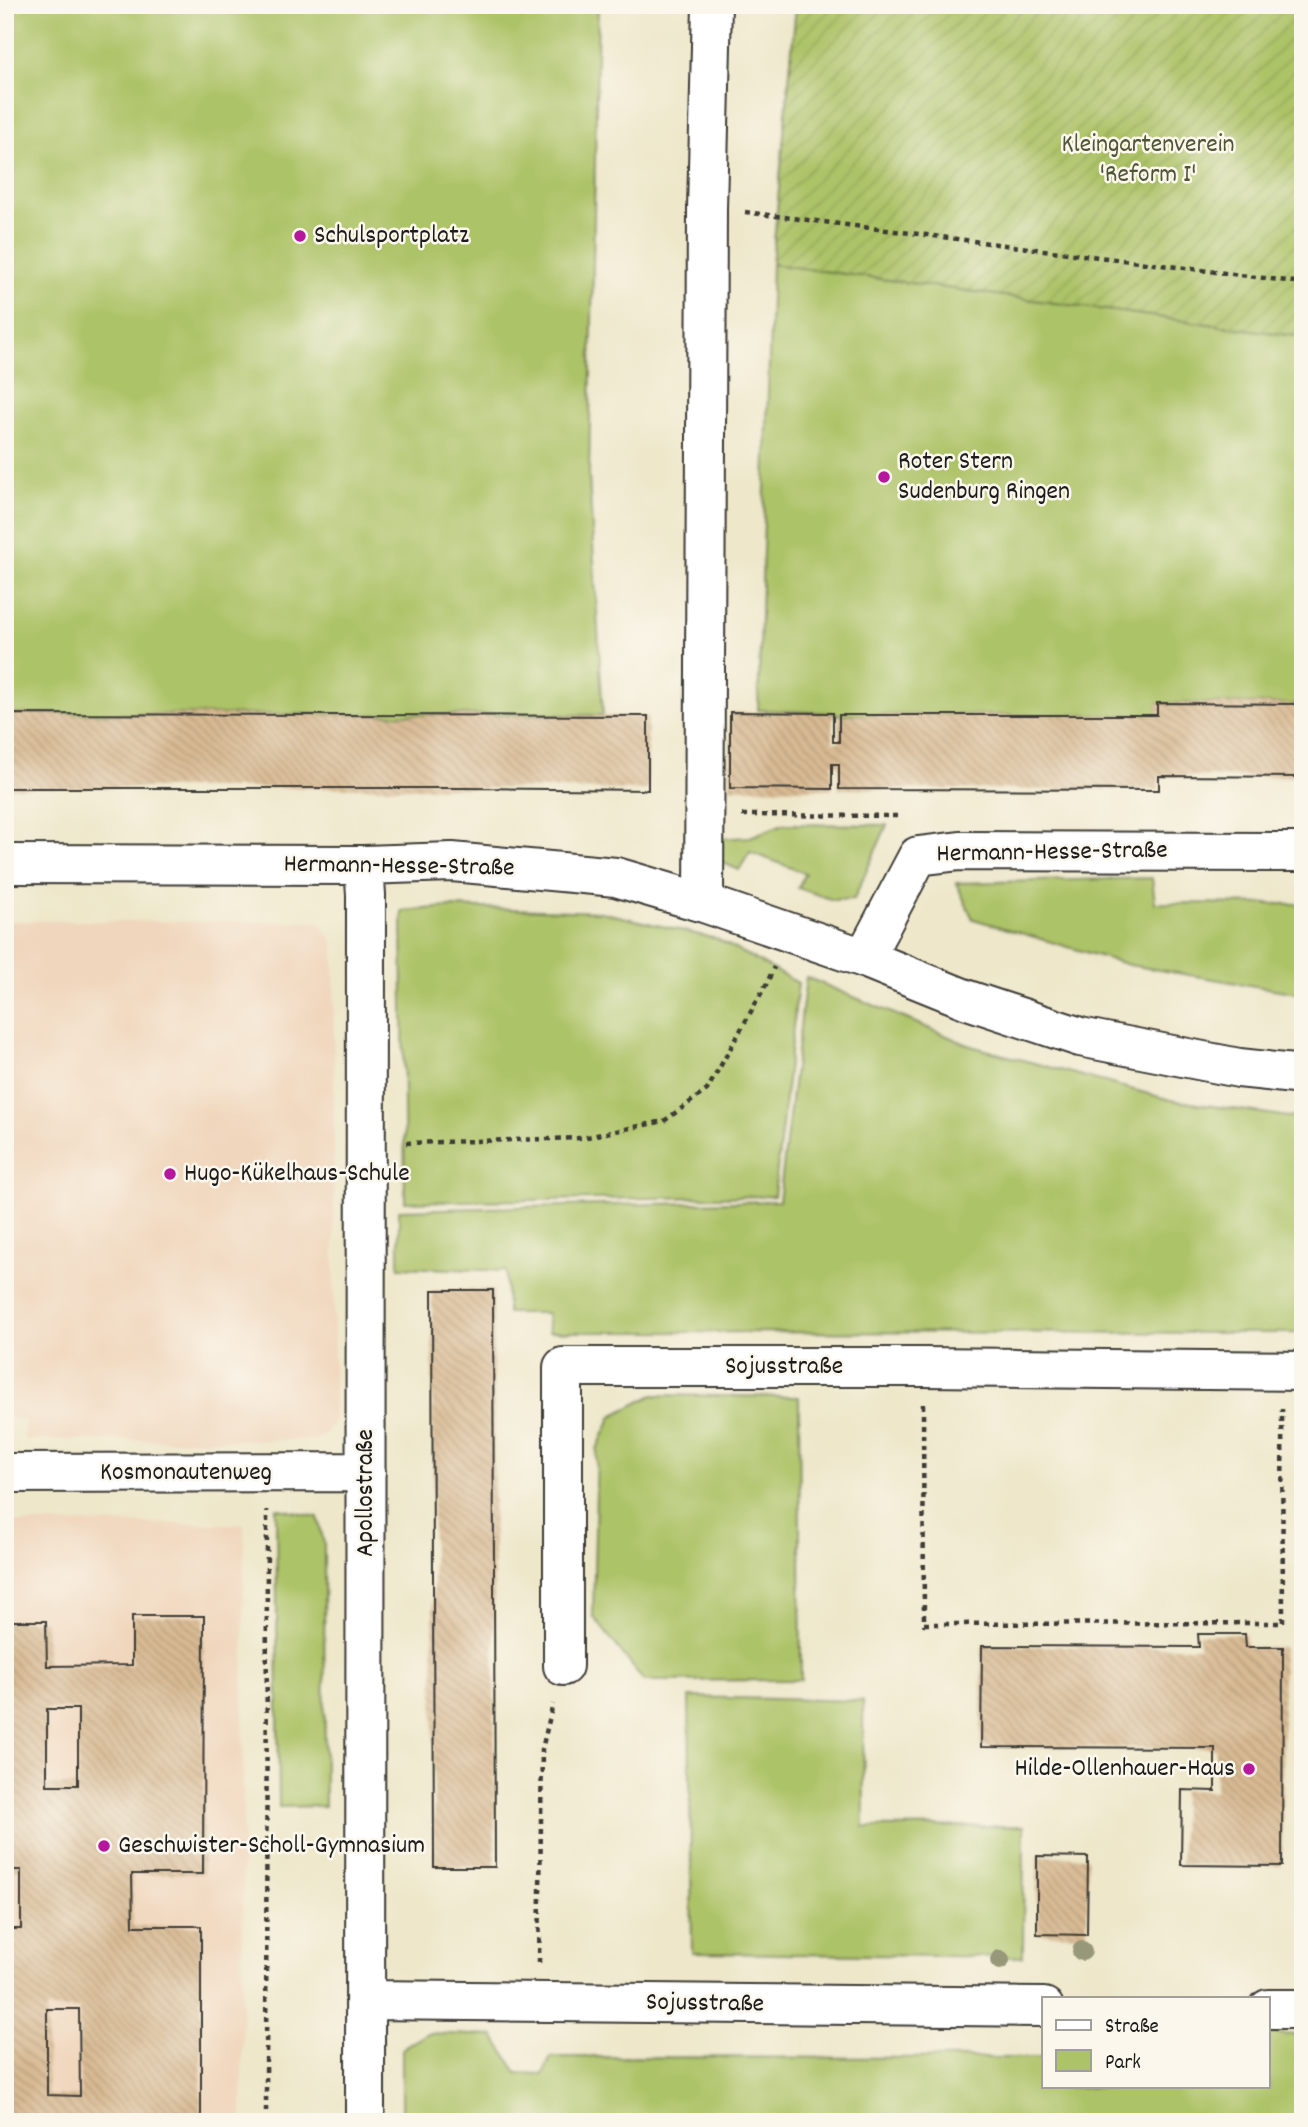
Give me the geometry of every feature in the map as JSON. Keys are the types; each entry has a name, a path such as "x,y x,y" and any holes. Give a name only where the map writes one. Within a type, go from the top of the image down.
{"street":[{"path":"704,903 707,209 712,5"},
{"name":"Hermann-Hesse-Straße","path":"864,958 918,856 960,851 1303,852"},
{"name":"Hermann-Hesse-Straße","path":"5,864 364,865 452,862 616,877 704,903 864,958 968,1000 1080,1037 1239,1068 1303,1075"},
{"name":"Apollostraße","path":"364,865 365,2122"},
{"name":"Sojusstraße","path":"563,1666 564,1367 1292,1370"},
{"name":"Kosmonautenweg","path":"5,1473 366,1472"},
{"name":"Sojusstraße","path":"366,2000 1042,2007"},
{"path":"1270,2009 1303,2009"}],"path":[{"path":"707,209 1303,284"},
{"path":"704,815 902,816"},
{"path":"394,1144 582,1138 664,1121 707,1090 767,983 775,963"},
{"path":"922,1367 924,1624 1283,1622 1292,1370"},
{"path":"266,2122 267,1473"},
{"path":"539,2002 541,1749 563,1666"}],"shaded area":[{"name":"Hugo-Kükelhaus-Schule","path":"5,921 318,922 334,943 334,1421 326,1433 315,1440 24,1440 25,1419 5,1418"},
{"name":"Geschwister-Scholl-Gymnasium","path":"5,1523 244,1524 242,2122 5,2122"}],"green space":[{"name":"Schulsportplatz","path":"5,5 598,5 589,476 603,715 5,714"},
{"name":"Kleingartenverein 'Reform I'","path":"796,5 1303,5 1303,337 772,264"},
{"path":"772,264 1303,337 1303,704 1158,703 1157,715 839,715 758,710"},
{"path":"783,824 887,825 854,899 833,900 798,888 805,873 750,852 739,870 712,858 717,839 750,837"},
{"path":"1152,878 1155,903 1303,904 1303,994 1129,965 973,919 956,883"},
{"path":"450,907 601,912 717,939 798,983 774,1196 405,1202 402,911"},
{"path":"806,977 971,1046 1171,1100 1303,1119 1303,1333 549,1332 547,1313 507,1313 506,1271 399,1267 399,1210 779,1201"},
{"path":"653,1395 799,1397 801,1680 644,1681 593,1616 597,1449 612,1416"},
{"path":"276,1508 318,1517 324,1544 325,1806 279,1807"},
{"path":"689,1697 863,1701 864,1827 1024,1826 1023,1957 692,1953"},
{"path":"428,2033 494,2036 517,2073 543,2074 551,2057 1042,2058 1042,2088 1270,2088 1270,2034 1303,2035 1303,2122 402,2122 402,2049"}],"building":[{"path":"1157,703 1303,704 1303,777 1159,776 1159,790 839,789 839,764 832,764 832,789 730,788 730,712 833,713 833,742 839,742 839,715 1157,715"},
{"path":"5,714 648,716 648,790 5,788"},
{"path":"432,1290 493,1290 495,1867 434,1867"},
{"name":"Geschwister-Scholl-Gymnasium","path":"132,1616 204,1616 203,1874 132,1874 133,1926 201,1926 201,2122 5,2122 5,1929 21,1929 21,1870 5,1870 5,1621 46,1621 47,1666 132,1665","holes":["47,1709 78,1709 78,1785 47,1785","47,2009 79,2009 80,2096 47,2095"]},
{"name":"Hilde-Ollenhauer-Haus","path":"1198,1634 1245,1634 1246,1647 1283,1647 1282,1866 1181,1865 1182,1790 1215,1791 1215,1748 981,1747 982,1646 1199,1647"},
{"path":"1037,1856 1088,1857 1087,1935 1037,1934"}],"place":[{"name":"Schulsportplatz","path":"300,236"},
{"name":"Roter Stern Sudenburg Ringen","path":"884,477"},
{"name":"Hugo-Kükelhaus-Schule","path":"170,1174"},
{"name":"Hilde-Ollenhauer-Haus","path":"1249,1769"},
{"name":"Geschwister-Scholl-Gymnasium","path":"104,1846"}]}
